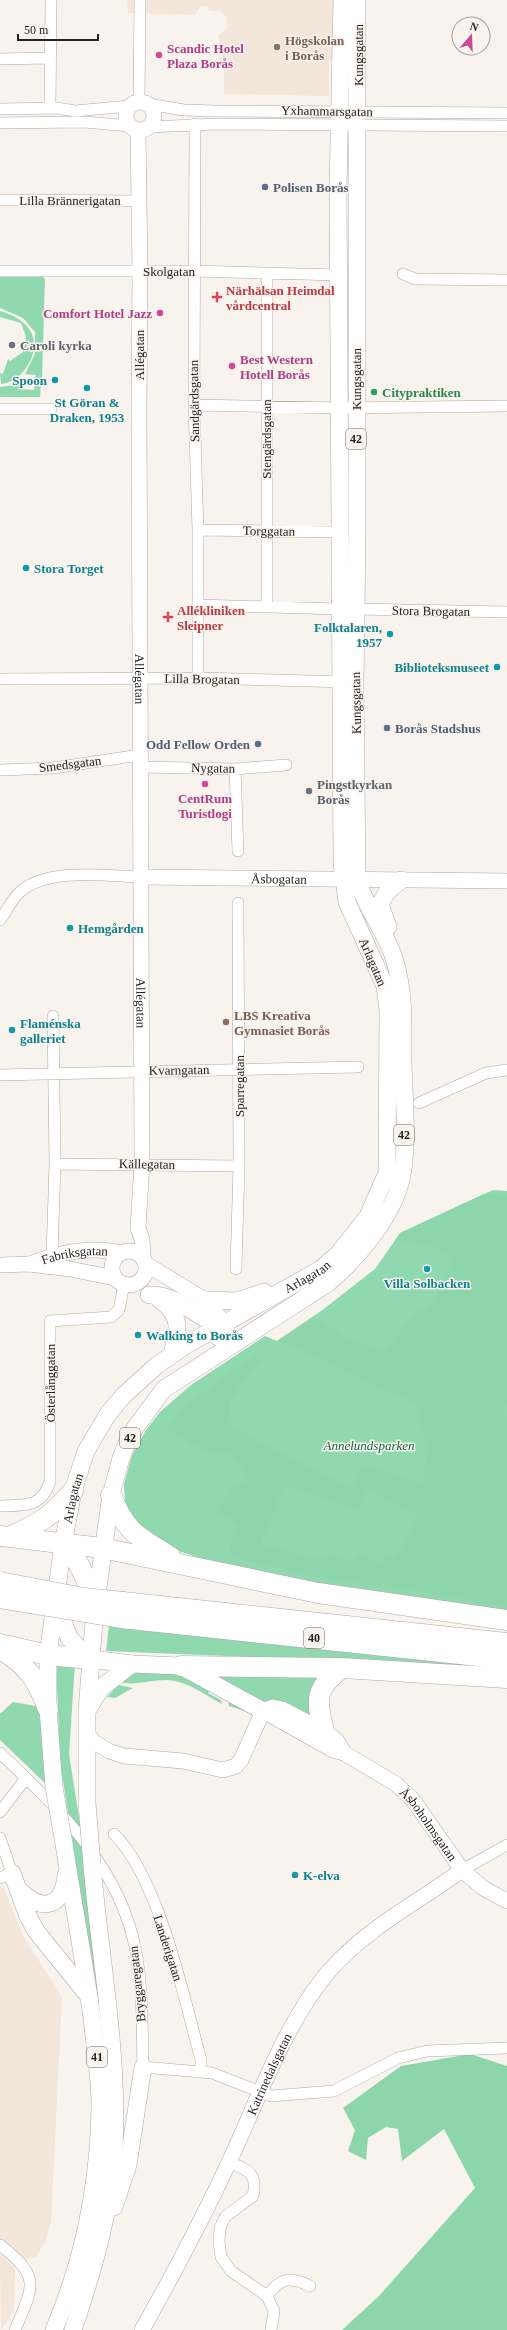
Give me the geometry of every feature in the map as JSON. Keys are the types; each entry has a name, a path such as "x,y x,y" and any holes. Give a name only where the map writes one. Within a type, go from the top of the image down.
{"highway":[{"path":"4,1536 40,1522 56,1510 73,1490"},
{"path":"111,1495 119,1514 129,1530 184,1564"},
{"path":"4,1536 102,1548 184,1564 268,1584 318,1593 507,1620"},
{"path":"63,1544 72,1553 84,1573 95,1609"},
{"name":"40","path":"0,1582 77,1596 122,1610 507,1659"},
{"name":"40","path":"0,1598 507,1644"},
{"path":"0,1644 48,1655 90,1659"},
{"path":"0,1649 28,1669 40,1687 48,1709"},
{"path":"181,1666 342,1668 507,1678"},
{"path":"324,1731 318,1696 325,1682 342,1668"}],"main road":[{"name":"Kungsgatan","path":"342,0 349,119 347,683 350,879"},
{"name":"Kungsgatan","path":"348,609 339,532 348,408 339,275 357,0"},
{"name":"Arlagatan","path":"95,1609 102,1548 111,1495 121,1458 135,1428 164,1389 328,1283 349,1265 380,1224 394,1197 402,1175 403,1016 401,982 391,951 362,897 350,879"},
{"name":"Arlagatan","path":"55,1598 73,1490 86,1451 108,1414 140,1379 172,1354 321,1269 352,1239 368,1216 387,1173 389,1128 388,1011 385,986 347,902 350,879"},
{"path":"391,951 392,937 380,904 387,892 401,880"},
{"path":"204,1300 237,1301 284,1284 304,1279"},
{"path":"149,1295 159,1294 171,1299 219,1327 233,1331 250,1332"},
{"path":"149,1295 168,1305 175,1316 178,1327 172,1354"},
{"path":"164,1389 173,1378 211,1348 218,1338 218,1317 204,1300"},
{"path":"55,1598 69,1638 90,1659 132,1664 181,1666 263,1711"},
{"name":"41","path":"54,2330 82,2251 95,2182 100,2104 97,2060 89,1996 54,1787 48,1709 48,1655 55,1598"},
{"name":"41","path":"73,2330 85,2296 101,2236 111,2184 115,2103 114,2062 97,1922 87,1803 87,1711 95,1609"},
{"path":"87,1711 101,1688 132,1664"},
{"path":"6,1876 20,1892 39,1904 57,1900 64,1888 67,1864"},
{"path":"20,1892 28,1916 36,1931 89,1996"},
{"path":"101,2236 121,2190 128,2165 143,2067"}],"street":[{"path":"50,108 51,0"},
{"name":"Allégatan","path":"140,0 139,104 126,116 139,128 139,678 142,877 142,1163 138,1228 142,1239 144,1261"},
{"path":"0,59 50,58"},
{"name":"Allégatan","path":"139,104 154,112 152,122 139,128"},
{"name":"Yxhammarsgatan","path":"0,109 50,108 82,110 139,104 184,110 507,126"},
{"name":"Yxhammarsgatan","path":"0,123 84,122 139,128 195,124 507,112"},
{"name":"Sandgärdsgatan","path":"195,124 193,271 194,405 198,530 198,678"},
{"name":"Lilla Brännerigatan","path":"0,200 140,201"},
{"name":"Skolgatan","path":"0,271 193,271 339,275"},
{"name":"Stengärdsgatan","path":"267,273 267,606"},
{"path":"403,274 415,279 507,280"},
{"path":"194,405 348,408 507,406"},
{"path":"0,409 51,409"},
{"name":"Torggatan","path":"198,530 339,532"},
{"name":"Stora Brogatan","path":"198,605 507,612"},
{"name":"Lilla Brogatan","path":"0,678 198,678 347,683"},
{"name":"Nygatan","path":"140,761 235,769 286,765"},
{"name":"Smedsgatan","path":"0,770 53,768 140,761"},
{"path":"235,769 238,851"},
{"name":"Åsbogatan","path":"1,921 12,900 20,892 31,884 58,875 507,881"},
{"name":"Sparregatan","path":"236,1269 239,1166 238,903"},
{"path":"52,1256 55,1164 53,1016"},
{"name":"Kvarngatan","path":"0,1075 53,1072 358,1067"},
{"path":"419,1104 486,1074 507,1070"},
{"name":"Källegatan","path":"55,1164 142,1163 239,1166"},
{"name":"Allégatan","path":"123,1252 138,1228"},
{"name":"Fabriksgatan","path":"29,1264 52,1256 98,1251 123,1252"},
{"path":"144,1261 142,1278 122,1282 112,1264 123,1252 133,1251 144,1261 204,1300"},
{"name":"Fabriksgatan","path":"0,1265 29,1264 70,1269 122,1282 134,1290 149,1295"},
{"name":"Österlånggatan","path":"0,1506 38,1501 46,1493 50,1481 50,1321 111,1317 119,1310 122,1282"},
{"name":"Åsboholmsgatan","path":"263,1711 273,1707 282,1709 324,1731 337,1741 344,1753"},
{"path":"87,1734 94,1742 109,1751 124,1756 183,1761 223,1770 236,1766 244,1754 263,1711"},
{"name":"Åsboholmsgatan","path":"263,1711 333,1750 344,1753 396,1784 413,1800 462,1870 483,1888 507,1901"},
{"name":"Bryggaregatan","path":"0,1753 73,1826 113,1882 126,1913 136,1951 141,1990 143,2067"},
{"path":"0,1812 26,1778"},
{"name":"Landerigatan","path":"114,1834 124,1843 148,1888 166,1937 201,2060 200,2071"},
{"path":"0,1838 6,1876"},
{"path":"462,1870 507,1845"},
{"name":"Katrinedalsgatan","path":"142,2330 189,2245 298,2017 330,1970 378,1927 462,1870"},
{"path":"143,2067 200,2071 226,2077 271,2096 334,2091 398,2058 427,2051 507,2048"},
{"path":"229,2162 247,2170 253,2176 255,2186 253,2196 225,2217 220,2228 221,2257 231,2271 267,2296 274,2311 270,2330"},
{"path":"0,2245 25,2266 30,2282 28,2294 15,2330"},
{"path":"267,2296 274,2286 282,2281 291,2280 310,2286"}],"shaded area":[{"name":"Högskolan i Borås","path":"127,0 334,0 334,60 329,60 329,96 224,94 224,65 219,65 219,35 227,28 227,18 220,11 209,11 208,6 200,7 195,15 128,13"},
{"path":"0,1886 3,1886 23,1936 62,1997 51,2222 45,2242 36,2257 24,2259 0,2240"},
{"path":"0,2254 15,2268 14,2310 1,2330"}],"green space":[{"path":"39,274 45,279 42,379 34,379 36,375 25,374 35,354 35,332 23,318 0,308 0,275"},
{"path":"0,311 10,314 23,322 32,334 34,342 31,359 22,373 9,382 1,384 0,373 3,374 8,359 10,361 23,352 26,337 21,323 0,317"},
{"path":"20,380 21,389 34,390 35,385 41,384 40,397 0,397 0,387 14,385"},
{"name":"Annelundsparken","path":"493,1190 507,1191 507,1616 229,1568 173,1549 131,1518 125,1504 124,1484 132,1455 146,1430 160,1412 191,1385 265,1336 277,1341 321,1311 375,1269 400,1233"},
{"path":"484,1194 507,1196 507,1404 502,1414 507,1417 507,1607 434,1594 325,1578 252,1562 229,1554 229,1545 239,1525 218,1512 233,1486 250,1481 231,1452 204,1451 167,1430 174,1420 194,1399 255,1356 262,1362 253,1368 230,1401 228,1425 352,1488 363,1464 426,1486 424,1469 428,1447 420,1417 419,1406 313,1355 277,1341 314,1316 345,1338 383,1352 416,1313 430,1306 452,1266 451,1255 437,1248 409,1242 394,1242 400,1233","holes":["285,1486 357,1510 368,1489 418,1515 396,1558 387,1554 381,1565 360,1554 354,1562 336,1556 311,1559 260,1543"]},
{"path":"109,1626 507,1668 106,1651"},
{"path":"56,1661 75,1663 69,1754 95,1919 102,1979 108,2064 110,2130 104,2201 94,2245 68,2330 61,2330 78,2287 102,2186 103,2093 102,2050 90,1955 60,1761"},
{"path":"136,1673 166,1673 181,1676 209,1690 208,1693 221,1700 222,1704 181,1682 160,1680 137,1683 120,1682 127,1675"},
{"path":"214,1675 321,1677 316,1722 274,1701 262,1701"},
{"path":"118,1685 133,1688 115,1698 107,1697"},
{"path":"228,1700 251,1713 229,1706"},
{"path":"13,1702 41,1707 49,1787 0,1740 0,1714"},
{"path":"470,2054 507,2066 507,2330 342,2330 379,2296 475,2188 444,2129 402,2161 398,2129 386,2127 368,2138 366,2160 348,2151 355,2130 343,2108 401,2066"}],"place":[{"name":"Högskolan i Borås","path":"277,47"},
{"name":"Scandic Hotel Plaza Borås","path":"159,55"},
{"name":"Polisen Borås","path":"265,187"},
{"name":"Närhälsan Heimdal vårdcentral","path":"217,297"},
{"name":"Comfort Hotel Jazz","path":"160,313"},
{"name":"Caroli kyrka","path":"12,345"},
{"name":"Best Western Hotell Borås","path":"232,366"},
{"name":"Spoon","path":"55,380"},
{"name":"St Göran & Draken, 1953","path":"87,388"},
{"name":"Citypraktiken","path":"374,392"},
{"name":"Stora Torget","path":"26,568"},
{"name":"Allékliniken Sleipner","path":"168,617"},
{"name":"Folktalaren, 1957","path":"390,634"},
{"name":"Biblioteksmuseet","path":"497,667"},
{"name":"Borås Stadshus","path":"387,728"},
{"name":"Odd Fellow Orden","path":"258,744"},
{"name":"CentRum Turistlogi","path":"205,784"},
{"name":"Pingstkyrkan Borås","path":"309,791"},
{"name":"Hemgården","path":"70,928"},
{"name":"LBS Kreativa Gymnasiet Borås","path":"226,1022"},
{"name":"Flaménska galleriet","path":"12,1030"},
{"name":"Villa Solbacken","path":"427,1269"},
{"name":"Walking to Borås","path":"138,1335"},
{"name":"K-elva","path":"295,1875"}]}
